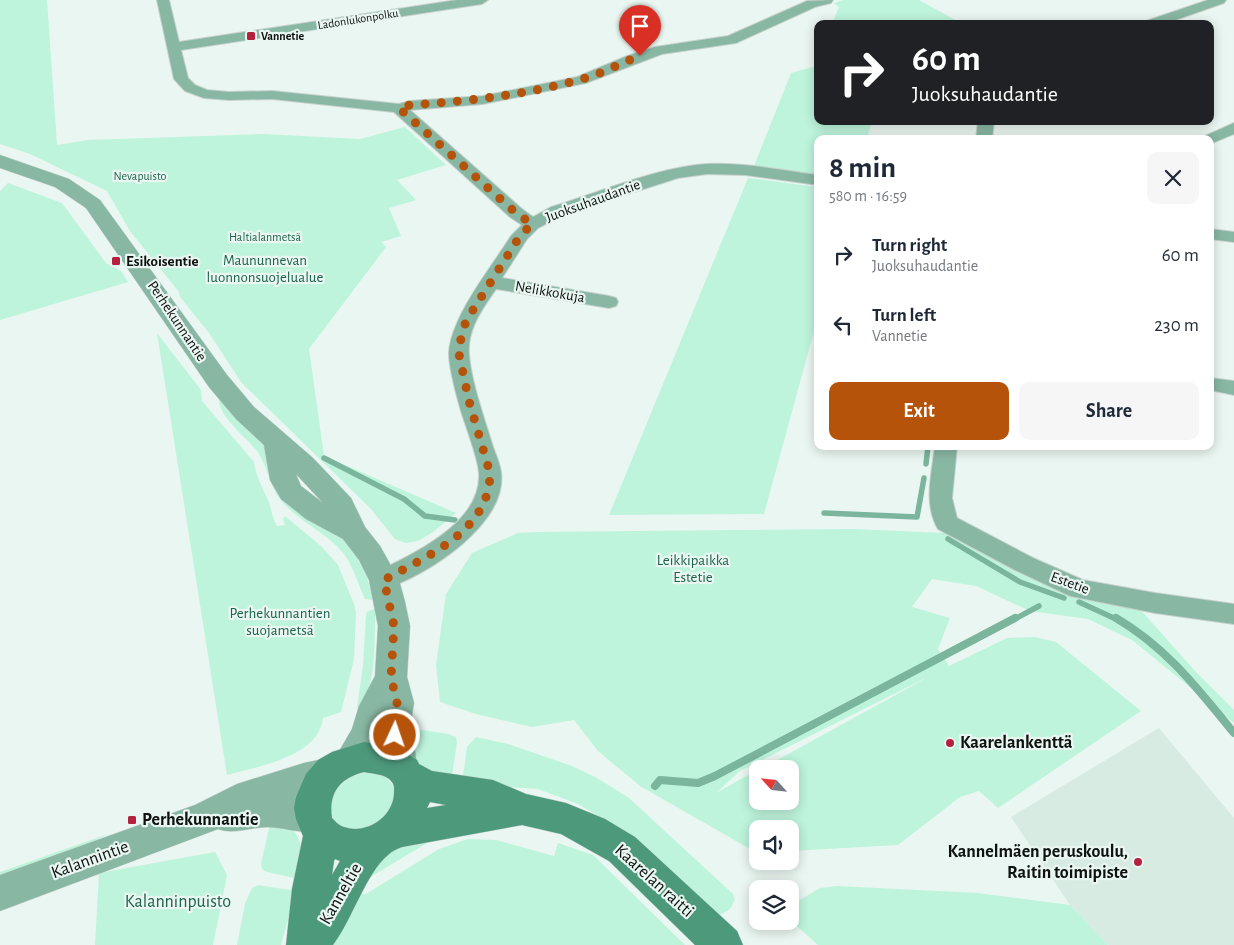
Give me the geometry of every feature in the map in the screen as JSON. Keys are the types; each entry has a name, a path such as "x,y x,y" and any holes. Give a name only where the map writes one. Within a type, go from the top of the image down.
{"main road":[{"path":"377,757 389,759 404,770 413,785 412,805 408,815 384,837 351,846 330,840 317,825 313,798 316,789 340,766 377,757"},
{"name":"Kaarelan raitti","path":"404,770 426,786 492,796 522,809 566,819 592,830 622,849 723,945"},
{"name":"Kaarelan raitti","path":"384,837 452,820 522,809"},
{"name":"Kanneltie","path":"307,945 306,913 317,825"},
{"name":"Kanneltie","path":"307,945 329,919 358,864 384,837"}],"street":[{"path":"163,0 182,79 190,88 204,94 229,96 272,95 399,108 410,105 483,100 581,80 632,59 660,50 731,40 807,2 827,0"},
{"name":"Ladonlukonpolku","path":"175,47 482,0"},
{"path":"1163,20 1222,0 1234,4"},
{"path":"399,108 516,213 532,224"},
{"path":"1214,137 1234,128"},
{"name":"Perhekunnantie","path":"0,161 62,183 93,204 218,381 245,413 277,442 285,484 292,494 324,516 353,532 370,554 384,580 394,626 391,677 397,703 394,721 404,770"},
{"name":"Juoksuhaudantie","path":"384,580 447,544 474,519 484,503 490,482 490,473 469,401 459,354 461,338 466,321 490,282 520,236 532,224 557,211 676,173 707,169 740,170 814,179"},
{"path":"1214,234 1234,237"},
{"name":"Nelikkokuja","path":"490,282 609,302"},
{"path":"1214,385 1234,388"},
{"name":"Estetie","path":"946,450 940,498 946,523 1024,564 1079,589 1155,603 1234,614"},
{"name":"Perhekunnantie","path":"340,766 367,734 376,706 391,677"},
{"name":"Kalannintie","path":"0,893 207,817 237,800 340,766"},
{"name":"Kalannintie","path":"207,817 266,811 287,812 317,825"}],"shaded area":[{"name":"Kannelmäen peruskoulu, Raitin toimipiste","path":"1159,728 1234,818 1234,945 1108,945 1070,905 1011,817"}],"green space":[{"name":"Haltialanmetsä","path":"0,0 47,0 57,145 88,140 263,134 360,139 405,127 446,165 397,180 416,200 389,208 401,236 381,242 386,247 309,349 324,456 456,513 433,532 418,541 406,543 395,539 371,509 241,382 209,333 180,297 179,292 130,231 107,191 30,154 0,144"},
{"path":"843,0 919,0 955,20 834,20 839,7 834,3"},
{"path":"814,67 814,125 871,125 868,135 814,135 814,175 754,166 791,73"},
{"path":"748,178 814,187 814,331 764,514 609,515"},
{"path":"8,183 62,203 106,263 121,271 128,282 0,320 0,191"},
{"name":"Perhekunnantien suojametsä","path":"157,333 201,390 202,401 254,462 277,526 285,525 283,519 285,516 322,547 338,565 356,613 354,659 341,712 323,718 319,731 311,742 299,751 270,763 227,775"},
{"path":"218,396 267,449 351,548 366,574 373,600 365,599 351,565 344,554 323,534 292,512 280,499 257,451 227,419 219,404"},
{"name":"Leikkipaikka Estetie","path":"853,529 945,533 1138,607 1196,672 1234,710 1234,723 1132,640 1088,619 1030,611 976,586 932,579 912,607 950,618 938,649 949,666 1007,638 1035,637 1056,642 1141,711 998,808 979,791 960,797 898,845 799,850 799,820 749,820 749,848 640,786 598,751 574,720 532,727 476,714 440,702 436,665 446,594 472,553 518,533","holes":["930,676 777,760 799,760 799,810 749,810 749,774 716,793 740,771 749,766 749,760 762,760"]},
{"path":"375,609 374,661 370,687 361,711 357,708 363,665 366,616 367,612"},
{"path":"415,729 449,734 456,737 457,742 451,783 420,768 404,731"},
{"path":"476,737 508,744 572,766 597,778 629,798 733,894 735,900 730,909 715,918 607,821 578,804 538,789 462,784 467,747"},
{"path":"368,772 386,777 396,789 391,814 368,829 350,830 339,825 332,817 330,807 333,796 340,785 352,777"},
{"path":"271,819 291,828 300,841 299,879 267,872 262,869 261,864"},
{"path":"108,834 55,862 0,880 0,872"},
{"path":"437,837 367,879 367,866 401,843"},
{"path":"468,839 496,840 554,856 558,843 593,855 685,945 327,945 349,894 366,894 439,849"},
{"name":"Kalanninpuisto","path":"215,852 227,875 213,945 95,945 99,873"},
{"path":"258,885 296,891 281,945 237,945 245,904 252,888"},
{"path":"837,886 978,893 1070,905 1108,945 818,945 799,928 799,901 820,888"}],"waterway":[{"path":"926,464 928,450"},
{"path":"324,458 404,499 425,516 455,520"},
{"path":"824,513 917,517 924,478"},
{"path":"948,539 1020,582 1064,598"},
{"path":"1079,602 1118,620"},
{"path":"1013,620 1039,606"},
{"path":"655,786 660,780 698,783 715,776 1015,618"},
{"path":"1116,618 1151,642 1166,656 1194,685 1234,733"}],"place":[{"name":"Vannetie","path":"251,36"},
{"name":"Esikoisentie","path":"116,261"},
{"name":"Kaarelankenttä","path":"950,743"},
{"name":"Perhekunnantie","path":"132,820"},
{"name":"Kannelmäen peruskoulu, Raitin toimipiste","path":"1138,862"}],"route":[{"path":"395,735 394,721 397,703 391,677 394,626 384,580 447,544 462,532 479,513 484,503 488,492 490,473 469,401 459,346 466,321 520,236 532,224 516,213 399,108 410,105 483,100 518,94 581,80 640,56"}],"park label":[{"name":"Nevapuisto","path":"140,176"},
{"name":"Maununnevan luonnonsuojelualue","path":"265,268"}]}
